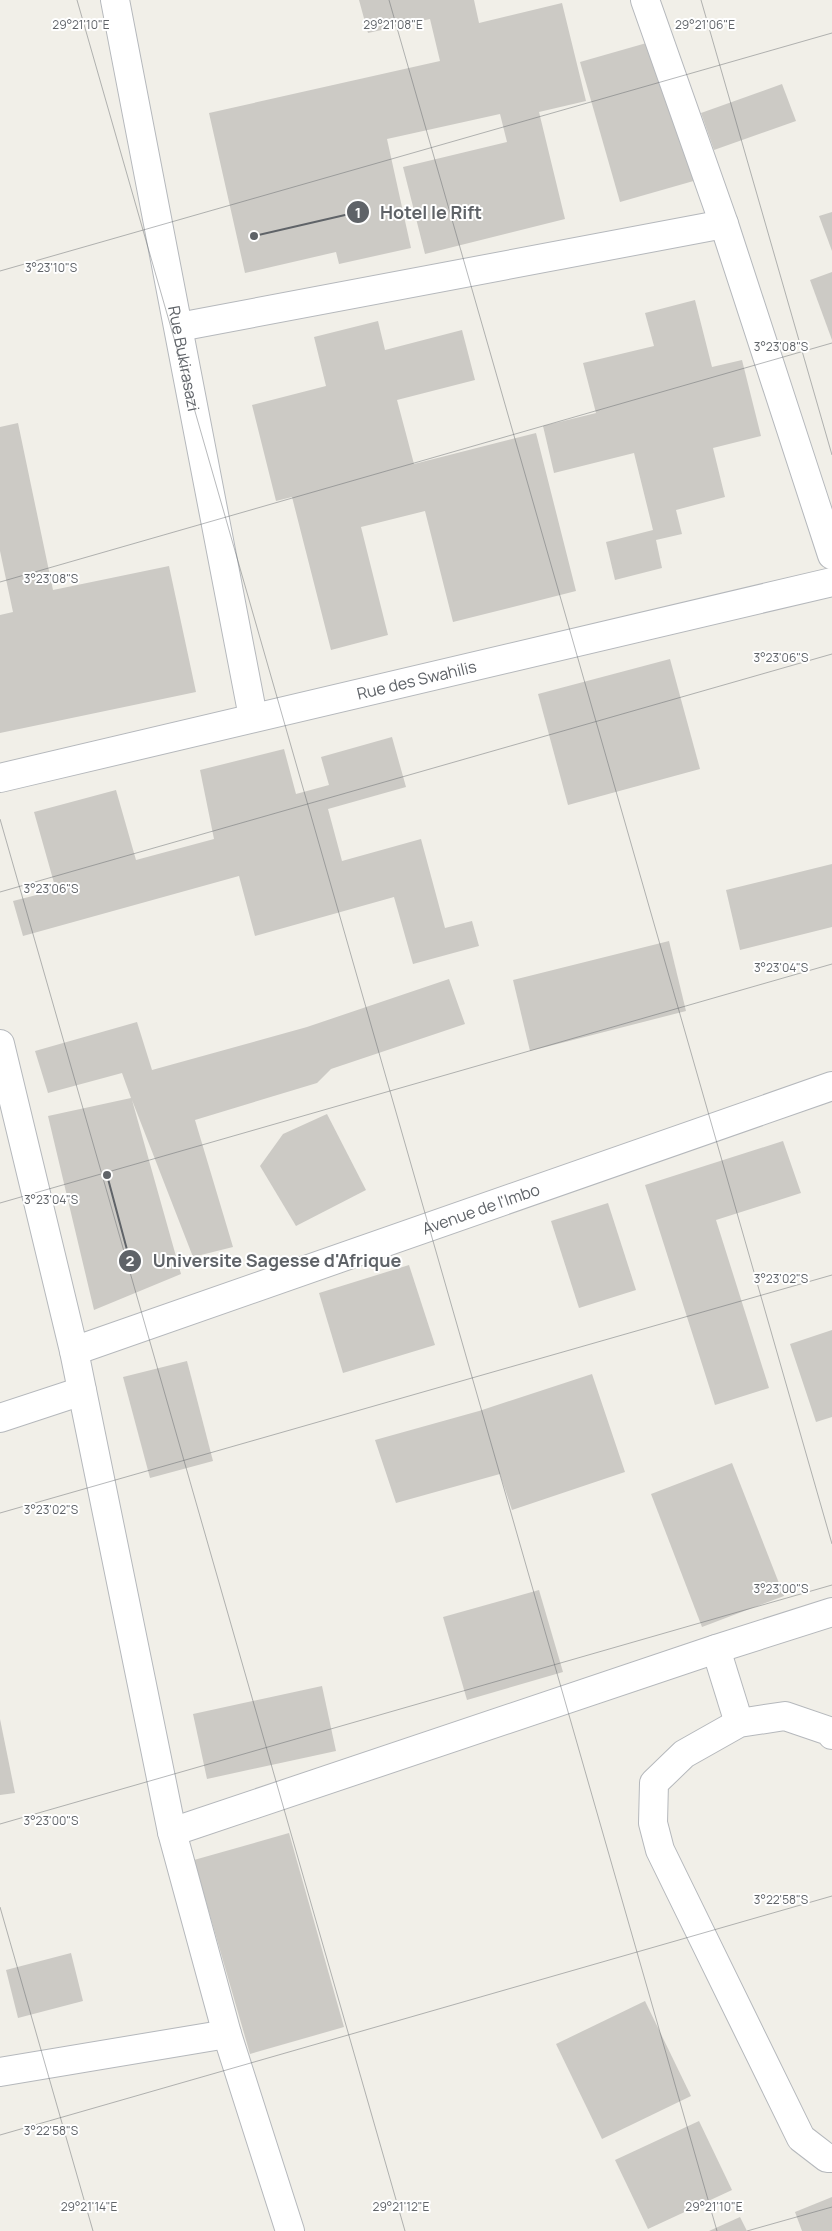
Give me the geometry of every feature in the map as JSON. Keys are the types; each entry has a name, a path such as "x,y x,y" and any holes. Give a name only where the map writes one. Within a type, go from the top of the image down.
{"street":[{"name":"Rue Bukirasazi","path":"115,0 253,718"},
{"path":"645,0 724,224 832,555"},
{"path":"179,327 724,224"},
{"name":"Rue des Swahilis","path":"0,778 832,582"},
{"path":"0,1044 74,1351 172,1832 227,2034 290,2231"},
{"name":"Avenue de l'Imbo","path":"74,1351 832,1086"},
{"path":"0,1418 82,1391"},
{"path":"172,1832 716,1649 832,1612"},
{"path":"716,1649 739,1723"},
{"path":"832,1735 829,1731 785,1716 739,1723 684,1754 654,1783 652,1823 660,1850 801,2138 827,2158 832,2158"},
{"path":"0,2072 227,2034"}],"building":[{"path":"359,0 474,0 479,23 562,3 586,101 539,112 565,219 425,254 403,167 507,142 500,114 387,139 411,248 339,264 336,252 245,273 209,113 440,61 430,19 368,33"},
{"path":"657,40 697,180 620,202 580,62"},
{"path":"782,84 796,121 714,150 701,113"},
{"path":"832,212 832,251 819,216"},
{"path":"832,272 832,340 810,280"},
{"path":"695,300 712,367 742,360 761,436 713,448 725,497 676,510 682,534 656,540 662,568 615,580 606,542 653,530 634,453 554,473 543,426 596,413 583,363 654,346 645,313"},
{"path":"378,321 385,350 462,330 475,380 397,400 414,464 536,433 576,591 453,622 425,511 361,527 388,635 331,650 292,497 276,501 252,405 326,386 314,337"},
{"path":"18,423 53,590 169,566 196,692 0,733 0,615 13,612 0,551 0,427"},
{"path":"670,659 700,769 568,805 538,694"},
{"path":"392,737 406,787 328,809 342,861 421,839 445,928 472,921 479,946 413,964 394,897 255,936 239,876 23,936 13,901 56,890 34,812 116,790 136,860 214,839 200,770 284,749 296,794 329,785 321,757"},
{"path":"832,864 832,927 740,950 726,890"},
{"path":"669,941 686,1011 530,1051 513,980"},
{"path":"449,979 465,1024 331,1069 317,1083 195,1120 233,1247 193,1257 132,1100 181,1274 94,1310 48,1116 131,1098 122,1073 48,1093 35,1051 137,1022 152,1070 307,1027"},
{"path":"327,1114 366,1190 296,1226 260,1166 283,1134"},
{"path":"783,1141 801,1193 716,1220 769,1388 715,1405 645,1185"},
{"path":"608,1203 636,1290 579,1308 551,1221"},
{"path":"409,1265 435,1345 343,1373 319,1293"},
{"path":"832,1330 832,1417 816,1422 790,1344"},
{"path":"187,1361 213,1461 150,1478 123,1377"},
{"path":"592,1374 625,1472 512,1510 500,1474 396,1503 375,1440 479,1411"},
{"path":"732,1463 784,1596 702,1627 651,1494"},
{"path":"539,1590 563,1672 467,1700 443,1617"},
{"path":"322,1686 336,1751 207,1779 193,1714"},
{"path":"0,1719 15,1793 0,1795"},
{"path":"289,1833 344,2027 250,2054 194,1860"},
{"path":"71,1953 83,2001 18,2018 6,1970"},
{"path":"645,2001 691,2096 602,2139 556,2044"},
{"path":"699,2121 732,2190 648,2229 615,2160"},
{"path":"832,2197 832,2231 802,2231 795,2212"},
{"path":"740,2217 747,2231 709,2231"}],"place":[{"name":"Hotel le Rift","path":"254,236"},
{"name":"Universite Sagesse d'Afrique","path":"107,1175"}]}
